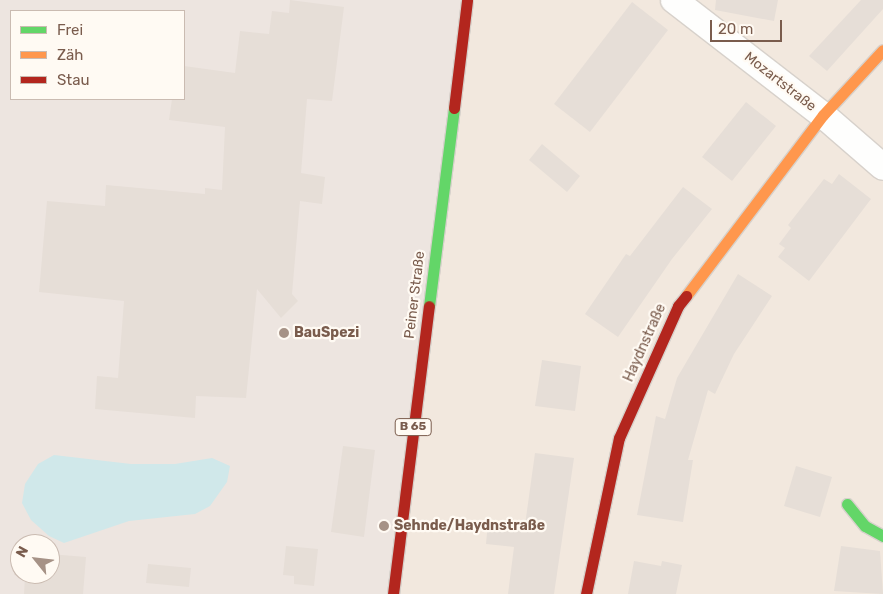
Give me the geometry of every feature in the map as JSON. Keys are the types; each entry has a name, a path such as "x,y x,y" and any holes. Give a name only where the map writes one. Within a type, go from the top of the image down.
{"street":[{"path":"452,0 464,30"},
{"name":"Peiner Straße","path":"393,594 467,0"},
{"name":"Mozartstraße","path":"680,2 822,115 883,167"},
{"name":"Haydnstraße","path":"586,594 619,438 678,306 822,115 883,50"},
{"path":"848,504 865,526 883,536"}],"shaded area":[{"path":"0,0 466,0 393,594 0,594"},
{"path":"466,0 883,0 883,594 393,594"}],"water":[{"path":"54,455 131,464 175,464 212,458 230,466 227,482 210,506 195,514 129,521 64,543 60,541 60,534 47,534 31,520 22,503 25,484 38,464"}],"building":[{"path":"290,0 344,7 332,101 307,99 301,173 325,177 322,204 300,201 292,294 298,301 281,318 257,289 246,398 196,396 195,418 95,409 97,376 118,378 124,301 39,292 47,201 105,206 106,185 205,194 205,188 222,190 225,127 169,120 172,100 185,100 185,66 235,73 240,31 269,34 272,11 289,13"},
{"path":"716,0 778,0 774,21 715,10"},
{"path":"861,0 883,0 883,9 827,71 809,56"},
{"path":"632,2 668,30 590,132 554,104"},
{"path":"746,102 776,126 732,181 702,157"},
{"path":"542,144 580,176 567,192 529,160"},
{"path":"839,174 871,199 809,281 778,257 785,248 779,244 791,228 788,225 824,179 832,184"},
{"path":"683,187 712,209 672,259 618,337 585,314 626,254 630,256"},
{"path":"738,274 772,296 734,354 715,394 708,390 688,460 693,460 683,522 637,515 656,416 665,419 677,378"},
{"path":"542,360 581,366 575,411 535,406"},
{"path":"343,446 375,450 364,537 331,532"},
{"path":"535,453 574,458 554,594 508,594 514,547 486,544 488,522 525,525"},
{"path":"796,466 832,477 820,517 784,506"},
{"path":"286,546 318,549 314,586 294,584 294,576 283,575"},
{"path":"841,546 880,551 883,594 834,591"},
{"path":"60,555 86,557 83,594 24,594 25,584 60,584"},
{"path":"634,561 661,566 662,561 682,565 676,594 628,594"},
{"path":"148,564 191,568 189,587 146,583"}],"traffic: fast":[{"path":"429,306 454,108"},
{"path":"847,504 865,526 883,536"}],"traffic: slow":[{"path":"686,296 823,115 883,50"}],"traffic: jam":[{"path":"454,108 467,0"},
{"path":"586,594 619,438 678,306 686,296"},
{"path":"393,594 429,306"}],"place":[{"name":"BauSpezi","path":"284,333"},
{"name":"Sehnde/Haydnstraße","path":"384,526"}]}
